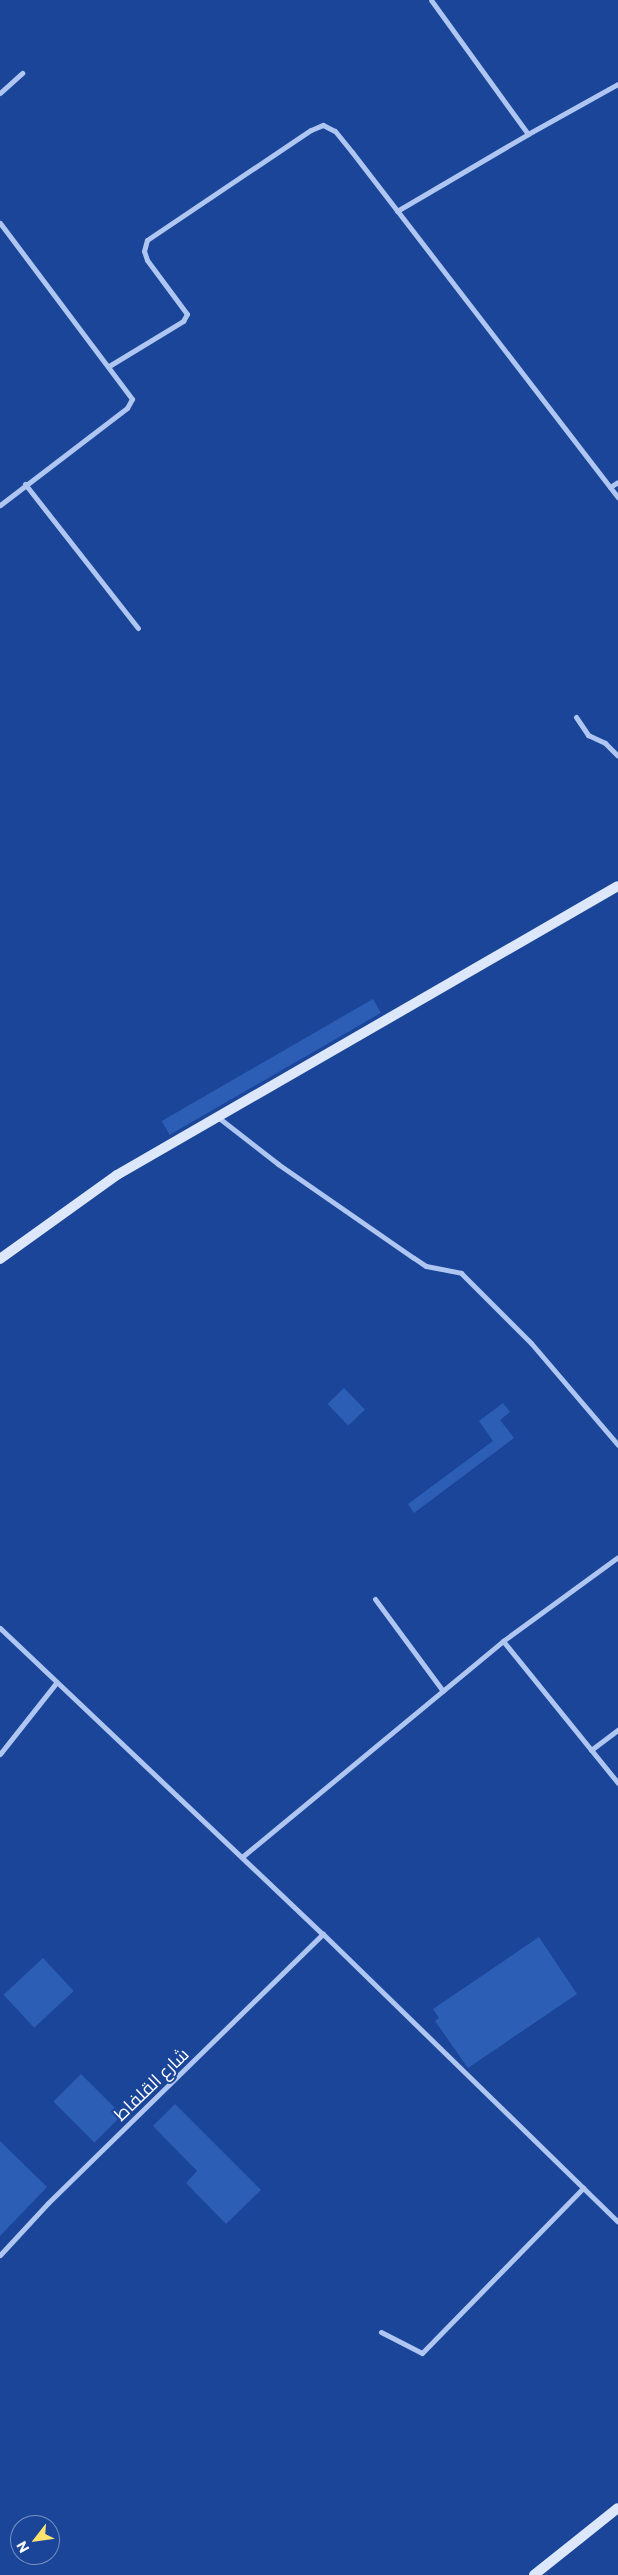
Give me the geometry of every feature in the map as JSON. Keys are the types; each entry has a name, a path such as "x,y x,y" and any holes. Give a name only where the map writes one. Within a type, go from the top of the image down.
{"street":[{"path":"431,0 528,134"},
{"path":"0,92 22,73"},
{"path":"397,211 618,84"},
{"path":"109,366 183,321 187,314 148,260 144,251 147,240 311,130 323,126 336,131 618,498"},
{"path":"0,223 127,389 131,403 0,505"},
{"path":"610,487 618,482"},
{"path":"25,484 138,628"},
{"path":"576,718 588,735 606,742 618,756"},
{"path":"0,1259 117,1176 618,886"},
{"path":"219,1118 278,1164 426,1266 461,1272 531,1343 618,1445"},
{"path":"242,1857 503,1641 618,1558"},
{"path":"375,1598 443,1691"},
{"path":"0,1628 323,1934 618,2222"},
{"path":"503,1641 618,1784"},
{"path":"0,1754 56,1682"},
{"path":"591,1750 618,1730"},
{"name":"شارع القلفاط","path":"0,2255 48,2202 323,1934"},
{"path":"381,2332 422,2353 583,2188"},
{"path":"534,2575 618,2508"}],"shaded area":[{"path":"373,999 381,1013 170,1135 162,1121"},
{"path":"344,1388 365,1410 348,1426 327,1404"},
{"path":"503,1403 510,1412 500,1420 514,1438 414,1513 408,1504 493,1441 479,1421"},
{"path":"539,1937 577,1994 468,2068 435,2021 439,2018 433,2009"},
{"path":"43,1958 74,1991 34,2028 4,1995"},
{"path":"81,2074 122,2115 94,2143 53,2102"},
{"path":"175,2104 261,2190 226,2224 186,2183 197,2171 153,2126"},
{"path":"0,2141 47,2187 0,2236"}]}
